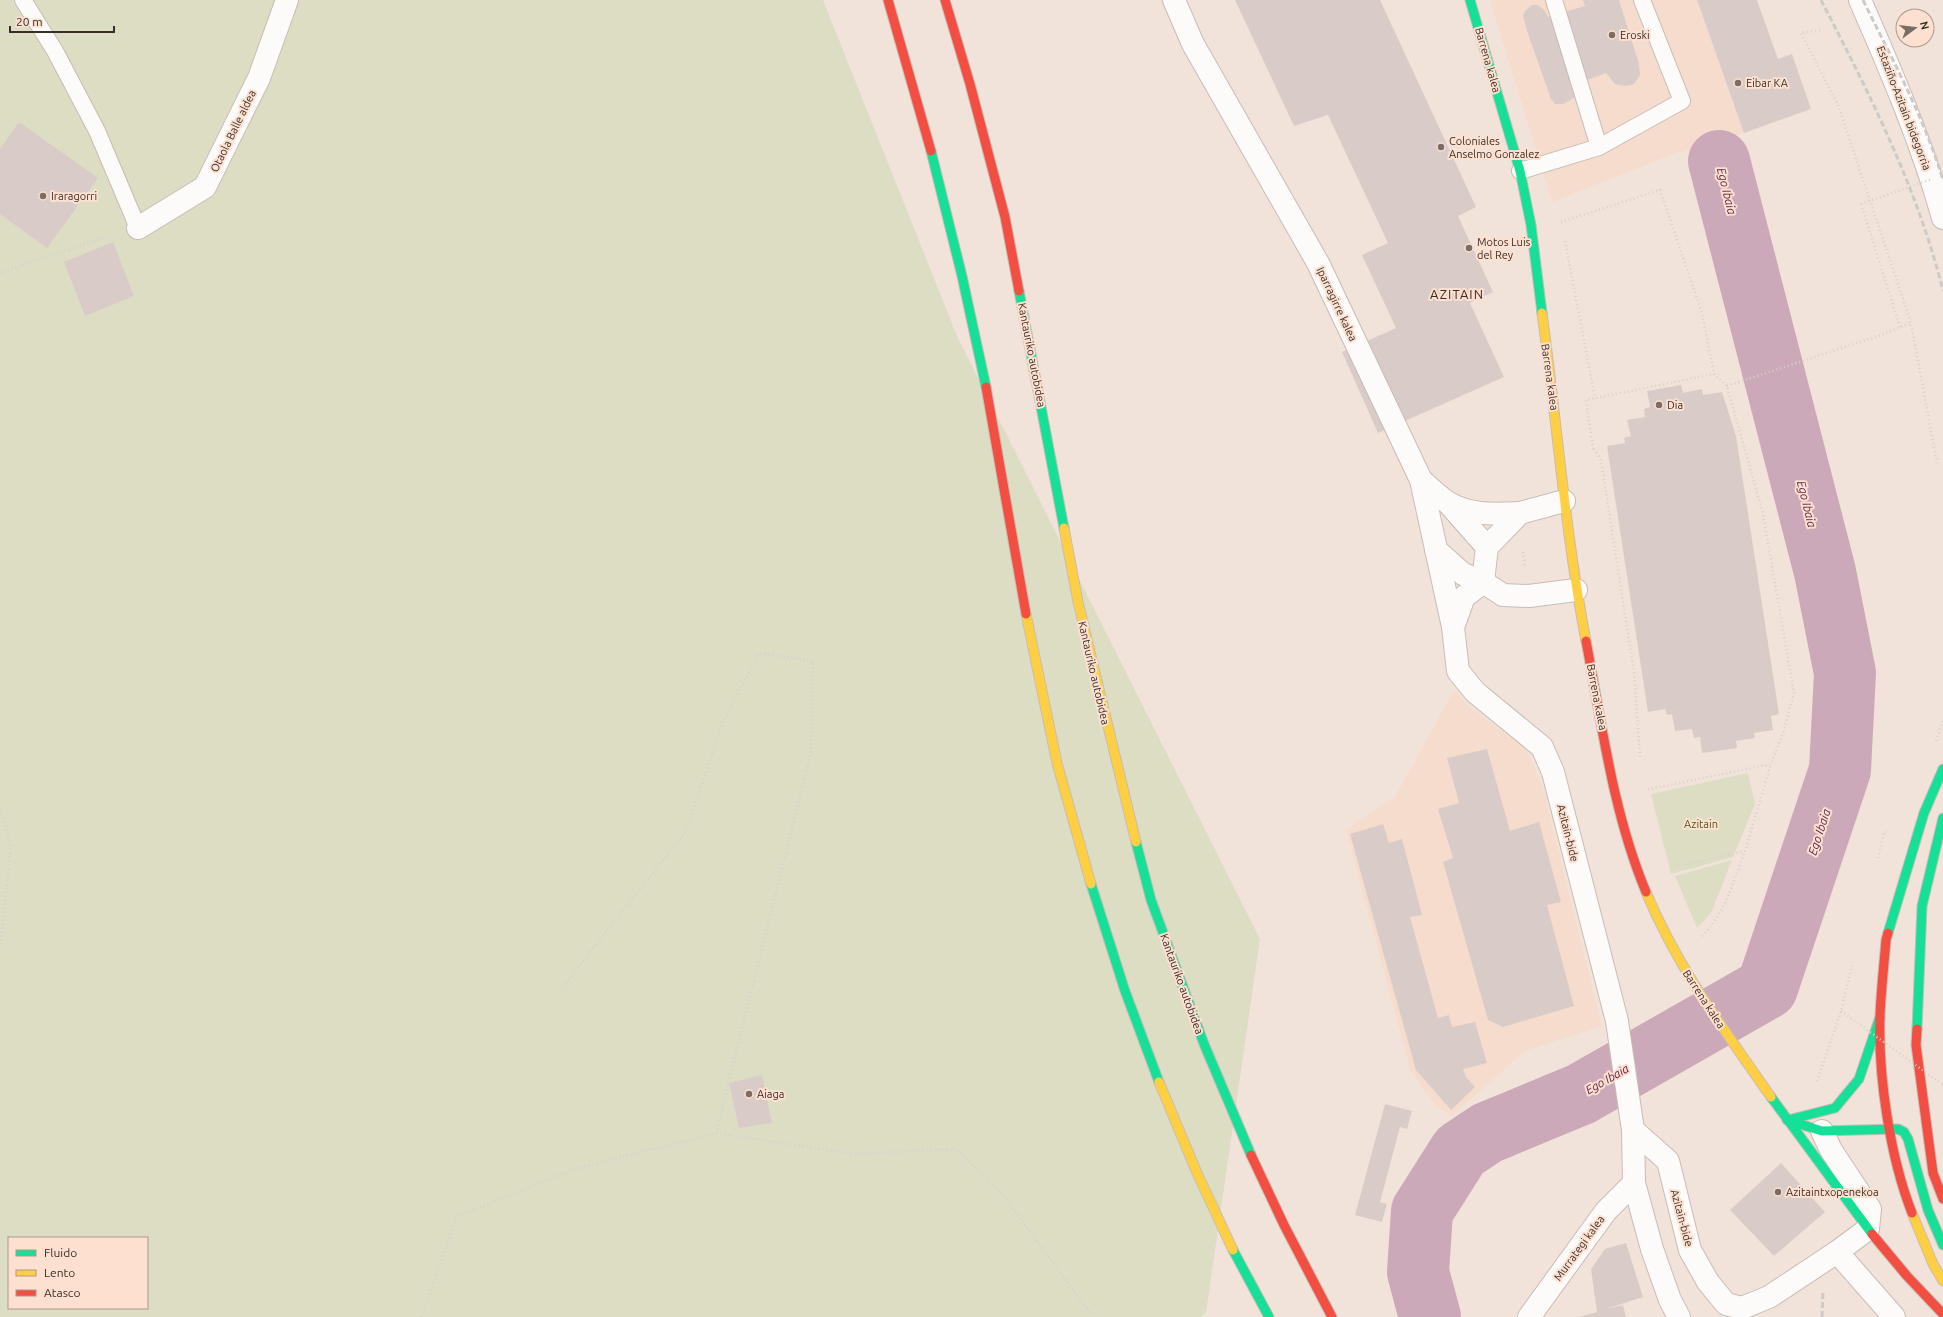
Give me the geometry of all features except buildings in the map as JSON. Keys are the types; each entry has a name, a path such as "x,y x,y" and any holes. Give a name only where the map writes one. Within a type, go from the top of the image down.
{"main road":[{"path":"888,0 917,101 982,370 1024,608 1057,762 1098,909 1147,1052 1188,1152 1229,1242 1269,1317"},
{"name":"Kantauriko autobidea","path":"945,0 970,84 1005,217 1078,602 1121,787 1151,900 1204,1044 1242,1138 1284,1225 1332,1317"},
{"name":"Barrena kalea","path":"1470,0 1520,171 1531,225 1576,590 1616,797 1632,859 1655,914 1695,988 1787,1120 1868,1229 1907,1276 1943,1314"},
{"path":"1943,769 1924,813 1886,940 1880,1017 1883,1095 1903,1190 1933,1264 1943,1282"},
{"path":"1943,818 1922,906 1916,1045 1933,1173 1943,1199"},
{"path":"1787,1120 1835,1108 1859,1079 1880,1017"},
{"path":"1787,1120 1822,1131 1898,1129 1904,1132 1908,1139 1928,1210 1943,1245"}],"street":[{"name":"Otaola Balle aldea","path":"138,228 205,187 259,78 287,0"},
{"name":"Iparragirre kalea","path":"1174,0 1193,44 1318,263 1421,480 1453,626"},
{"name":"Estaziño-Azitain bidegorria","path":"1860,0 1893,74 1932,179 1943,218"},
{"path":"1421,480 1448,502 1487,548"},
{"path":"1448,502 1467,511 1489,515 1520,513 1564,501"},
{"path":"1483,582 1487,548 1520,513"},
{"path":"1436,550 1463,574 1483,582 1503,595 1529,596 1576,590"},
{"name":"Azitain-bide","path":"1483,582 1464,597 1453,626 1458,671 1475,692 1542,747 1553,772 1617,1021 1633,1130 1634,1183 1652,1249 1670,1300 1679,1317"},
{"name":"Azitain-bide","path":"1633,1130 1668,1161 1690,1250 1708,1282 1726,1304 1742,1308 1769,1296 1837,1252 1868,1229"},
{"path":"1822,1131 1831,1150 1870,1209 1868,1229"},
{"name":"Murrategi kalea","path":"1529,1317 1606,1211 1634,1183"},
{"path":"1837,1252 1894,1317"}],"lane":[{"path":"24,0 55,51 97,131 138,228"},
{"path":"1554,0 1599,147"},
{"path":"1520,171 1599,147 1682,101 1642,0"}],"path":[{"path":"1820,30 1801,33 1838,105 1911,323 1937,463"},
{"path":"1900,327 1861,204 1932,179"},
{"path":"1563,228 1561,221 1660,190 1702,313 1714,374 1727,386 1763,514 1794,693 1783,733 1771,764 1745,851 1724,907 1715,923 1702,936"},
{"path":"0,273 67,249 138,228"},
{"path":"1564,236 1595,398"},
{"path":"1727,386 1881,335 1911,323"},
{"path":"1640,761 1637,701 1631,656 1601,460 1594,449 1586,400 1714,374"},
{"path":"1559,455 1594,449"},
{"path":"561,989 686,831 723,722 759,653 813,661 811,754 716,1132"},
{"path":"1642,783 1642,791 1771,764"},
{"path":"0,810 11,844 0,946"},
{"path":"1678,866 1745,851"},
{"path":"1816,1085 1841,1011 1943,1084"},
{"path":"421,1317 457,1216 574,1169 716,1132 855,1154 956,1149 1003,1195 1093,1317"}],"shaded area":[{"path":"1490,0 1697,0 1744,133 1671,155 1552,202"},
{"path":"1454,690 1466,704 1527,750 1543,788 1602,1026 1525,1051 1452,1116 1438,1108 1411,1072 1346,830 1395,797"}],"green space":[{"path":"0,0 823,0 957,336 1260,939 1206,1313 1200,1317 0,1317"},
{"name":"Azitain","path":"1748,773 1755,804 1733,857 1671,874 1651,794"},
{"path":"1732,860 1711,913 1697,928 1675,876"}],"waterway":[{"name":"Ego Ibaia","path":"1430,1317 1418,1272 1422,1211 1460,1151 1487,1133 1581,1094 1767,988 1840,770 1845,673 1825,572 1719,161"}],"railway":[{"path":"1821,0 1857,70 1891,142 1933,253 1943,291"},
{"path":"1863,0 1917,111 1927,134 1943,180"},
{"path":"1822,1317 1823,1292"}],"traffic: fast":[{"path":"1470,0 1520,171 1531,225 1542,313"},
{"path":"931,151 962,276 986,387"},
{"path":"1019,291 1064,528"},
{"path":"1888,933 1924,813 1943,769"},
{"path":"1917,1029 1922,906 1943,818"},
{"path":"1136,842 1151,900 1204,1044 1251,1155"},
{"path":"1091,884 1125,991 1159,1082"},
{"path":"1788,1120 1835,1108 1859,1079 1880,1017"},
{"path":"1771,1097 1872,1234"},
{"path":"1787,1120 1822,1131 1898,1129 1904,1132 1908,1139 1928,1210 1943,1245"},
{"path":"1233,1250 1269,1317"}],"traffic: slow":[{"path":"1542,313 1572,559 1586,641"},
{"path":"1064,528 1078,602 1136,842"},
{"path":"1026,614 1057,763 1091,884"},
{"path":"1646,892 1658,920 1687,972 1719,1023 1771,1097"},
{"path":"1159,1082 1197,1173 1233,1250"},
{"path":"1912,1213 1933,1264 1943,1281"}],"traffic: jam":[{"path":"888,0 931,151"},
{"path":"945,0 970,84 1005,217 1019,291"},
{"path":"986,387 1026,614"},
{"path":"1586,641 1603,737 1617,800 1625,831 1646,892"},
{"path":"1888,933 1886,940 1880,1007 1883,1090 1897,1167 1912,1213"},
{"path":"1917,1029 1916,1045 1933,1173 1943,1199"},
{"path":"1251,1155 1284,1225 1332,1317"},
{"path":"1872,1234 1907,1276 1943,1314"}],"place":[{"name":"Eroski","path":"1612,35"},
{"name":"Eibar KA","path":"1738,83"},
{"name":"Coloniales Anselmo Gonzalez","path":"1441,147"},
{"name":"Iraragorri","path":"43,196"},
{"name":"Motos Luis del Rey","path":"1469,248"},
{"name":"Dia","path":"1659,405"},
{"name":"Aiaga","path":"749,1094"},
{"name":"Azitaintxopenekoa","path":"1778,1192"}],"district":[{"name":"AZITAIN","path":"1457,294"}]}
